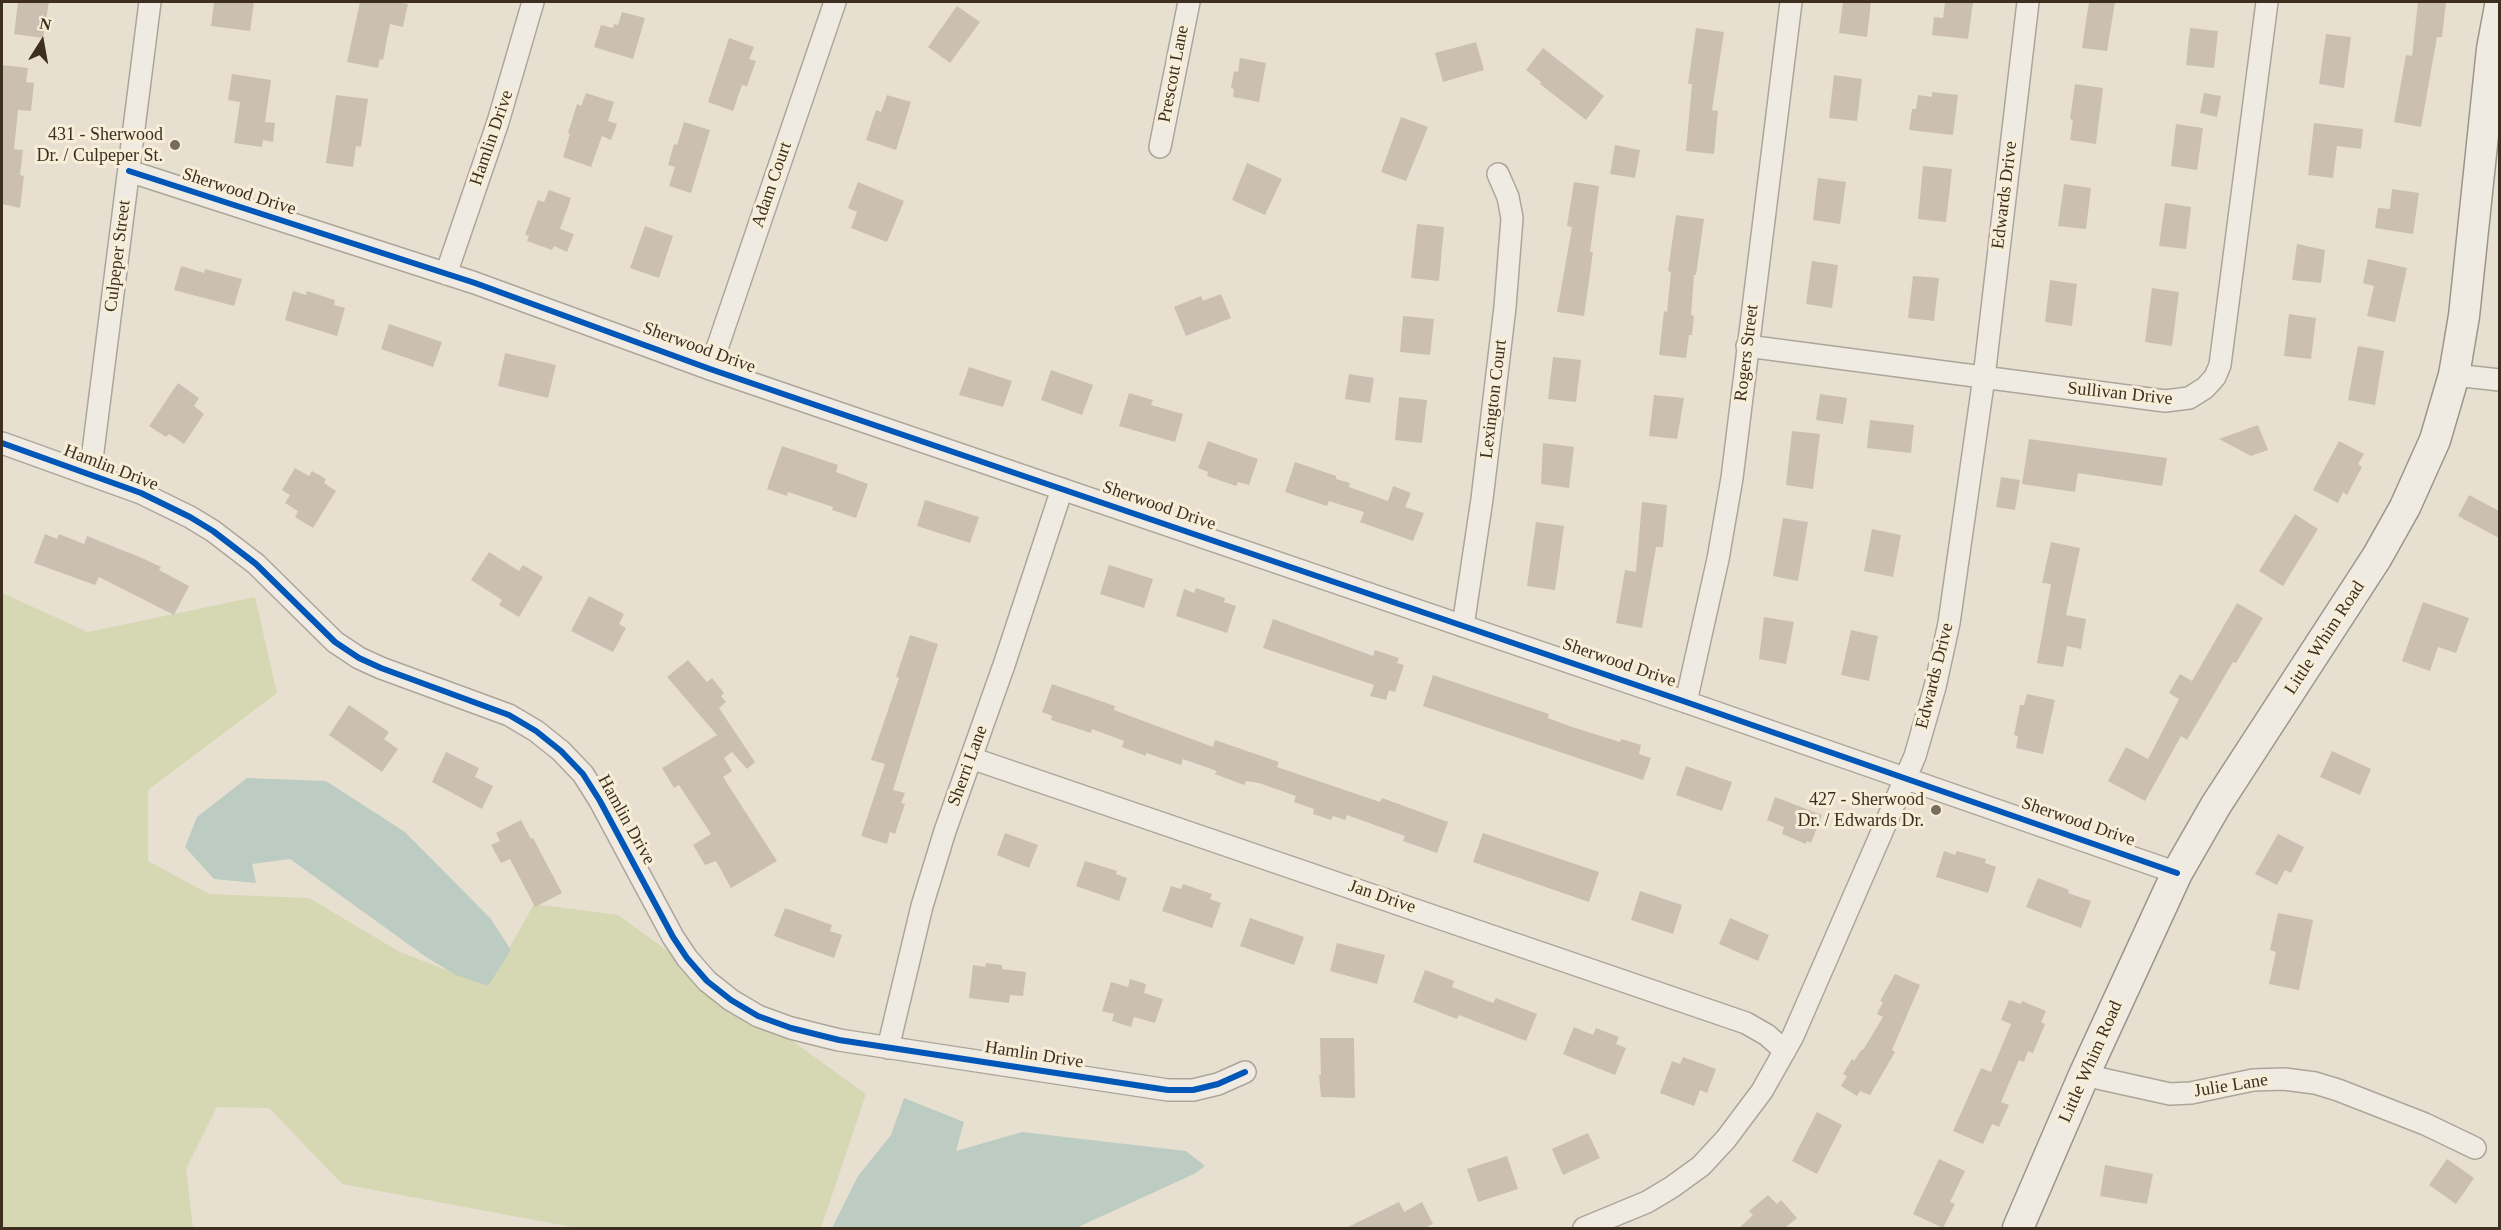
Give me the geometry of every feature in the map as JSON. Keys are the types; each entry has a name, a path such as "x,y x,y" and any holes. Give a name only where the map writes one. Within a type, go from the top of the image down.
{"street":[{"name":"Culpeper Street","path":"90,475 150,2"},
{"name":"Hamlin Drive","path":"446,274 498,122 533,2"},
{"name":"Adam Court","path":"710,369 835,2"},
{"name":"Prescott Lane","path":"1160,147 1189,2"},
{"name":"Rogers Street","path":"1686,702 1718,559 1732,478 1791,2"},
{"name":"Edwards Drive","path":"1584,1228 1647,1202 1701,1166 1726,1139 1756,1099 1785,1051 1906,778 1935,687 1949,623 1983,377 2028,2"},
{"name":"Sullivan Drive","path":"1747,346 2165,401 2189,398 2205,388 2215,377 2220,365 2267,2"},
{"name":"Little Whim Road","path":"2018,1228 2084,1075 2177,873 2216,804 2377,557 2405,507 2435,440 2454,375 2464,316 2492,49 2499,6"},
{"name":"Sherwood Drive","path":"129,171 446,274 710,369 1686,702 2177,873"},
{"name":"Lexington Court","path":"1463,626 1483,488 1506,296 1512,218 1508,197 1498,174"},
{"path":"2454,375 2499,380"},
{"name":"Hamlin Drive","path":"2,443 141,493 190,517 213,531 263,570 335,642 359,658 508,715 536,731 561,751 582,774 600,801 682,951 707,981 731,1000 758,1016 791,1028 839,1040 1168,1090 1193,1090 1218,1084 1245,1072"},
{"name":"Sherri Lane","path":"888,1048 922,906 945,831 1062,489"},
{"name":"Jan Drive","path":"971,758 1267,857 1746,1023 1767,1035 1785,1051"},
{"name":"Julie Lane","path":"2084,1075 2170,1094 2191,1093 2253,1080 2284,1079 2314,1083 2425,1124 2475,1148"}],"green space":[{"path":"2,593 88,632 255,597 277,693 148,790 148,861 209,894 309,898 400,952 488,986 534,904 618,915 866,1094 821,1228 577,1228 342,1184 269,1108 217,1107 186,1169 193,1228 2,1228"}],"shaded area":[{"path":"247,778 326,781 405,832 491,919 511,950 488,986 456,975 426,957 290,859 252,864 256,883 214,879 185,847 197,817"},
{"path":"904,1098 964,1122 956,1151 1022,1132 1186,1151 1205,1166 1194,1174 1076,1228 832,1228 858,1176 891,1135"}],"building":[{"path":"18,2 49,2 43,38 14,34"},
{"path":"214,2 254,2 250,31 211,26"},
{"path":"360,2 408,4 403,27 390,24 383,60 380,59 378,68 347,62"},
{"path":"1843,2 1871,2 1867,37 1839,33"},
{"path":"1945,2 1973,2 1968,39 1932,35 1934,17 1943,18"},
{"path":"2089,2 2115,2 2107,51 2082,48"},
{"path":"2418,2 2446,2 2442,37 2437,37 2421,127 2394,122 2406,55 2412,56"},
{"path":"957,6 980,22 950,63 928,47"},
{"path":"622,12 645,18 633,59 594,47 601,25 613,28 614,24 618,25"},
{"path":"1696,28 1724,32 1712,110 1718,111 1714,154 1686,151 1692,84 1688,84"},
{"path":"2190,28 2218,31 2214,68 2186,65"},
{"path":"2326,34 2351,37 2344,88 2319,84"},
{"path":"729,38 754,47 749,59 756,61 747,86 742,85 733,111 708,102"},
{"path":"1476,42 1484,70 1443,82 1435,53"},
{"path":"1543,48 1604,96 1586,120 1526,70"},
{"path":"1240,58 1266,63 1259,102 1233,97 1234,89 1231,88 1234,71 1238,72"},
{"path":"2,65 28,68 26,82 34,83 31,111 18,110 14,149 23,150 20,175 24,176 20,208 2,204"},
{"path":"232,74 271,80 265,122 275,123 273,142 263,140 262,147 234,143 240,102 228,100"},
{"path":"1834,75 1862,79 1857,121 1829,118"},
{"path":"2075,84 2103,88 2096,144 2070,140 2073,120 2070,119"},
{"path":"1932,92 1958,95 1953,135 1909,130 1912,109 1916,109 1918,95 1932,97"},
{"path":"586,93 614,102 608,121 617,124 611,140 602,136 591,167 563,157 577,104 581,106"},
{"path":"2204,93 2221,96 2217,117 2200,113"},
{"path":"336,95 368,99 361,147 356,146 353,167 326,163"},
{"path":"887,95 911,102 896,150 866,140 876,110 881,112"},
{"path":"1401,117 1428,127 1406,181 1381,172"},
{"path":"684,122 710,130 691,193 669,186 675,167 668,165"},
{"path":"2314,123 2363,129 2361,149 2337,146 2333,178 2308,175"},
{"path":"2176,124 2203,128 2197,170 2171,166"},
{"path":"1615,145 1640,150 1635,178 1610,174"},
{"path":"1247,163 1282,179 1265,215 1232,200"},
{"path":"1923,166 1952,169 1946,222 1918,219"},
{"path":"1818,178 1846,182 1840,224 1813,220"},
{"path":"858,182 904,201 887,242 851,228 857,212 848,208"},
{"path":"1574,182 1599,186 1584,316 1557,312 1572,227 1567,226"},
{"path":"2064,184 2091,188 2086,229 2058,226"},
{"path":"2392,189 2419,193 2413,234 2375,228 2378,208 2390,209"},
{"path":"549,190 571,198 560,229 574,234 567,252 554,246 552,250 527,241 529,236 525,235 538,200 544,202"},
{"path":"2165,203 2191,207 2186,249 2159,246"},
{"path":"1676,215 1704,219 1696,275 1694,275 1692,335 1689,335 1686,358 1659,355 1664,311 1667,312 1671,272 1668,271"},
{"path":"1417,224 1444,227 1439,281 1411,278"},
{"path":"645,226 673,236 659,278 630,268"},
{"path":"2297,244 2325,250 2321,283 2292,280"},
{"path":"2368,259 2407,268 2395,322 2367,316 2374,286 2363,283"},
{"path":"1812,261 1838,265 1832,308 1806,304"},
{"path":"181,266 204,273 205,269 242,279 234,306 174,290"},
{"path":"1913,276 1939,278 1934,321 1908,318"},
{"path":"2050,280 2077,284 2072,326 2045,322"},
{"path":"2152,288 2179,292 2172,346 2145,342"},
{"path":"293,291 306,295 307,291 335,300 334,305 345,308 337,336 285,320"},
{"path":"1221,294 1231,318 1186,336 1174,307 1201,296 1203,301"},
{"path":"2289,314 2316,318 2311,359 2284,356"},
{"path":"1403,316 1434,319 1430,355 1400,352"},
{"path":"389,324 442,342 433,367 381,349"},
{"path":"2358,346 2384,351 2375,405 2348,400"},
{"path":"505,353 556,365 548,398 498,386"},
{"path":"1553,357 1581,360 1576,402 1548,399"},
{"path":"969,367 1012,381 1003,407 959,395"},
{"path":"1051,370 1093,385 1082,415 1041,400"},
{"path":"1349,374 1374,378 1370,403 1345,399"},
{"path":"178,383 199,398 194,406 204,414 184,444 169,434 166,437 149,426"},
{"path":"1129,393 1153,400 1151,405 1183,414 1175,442 1119,426"},
{"path":"1820,394 1847,398 1843,424 1816,420"},
{"path":"1654,395 1684,398 1677,439 1649,436"},
{"path":"1399,397 1427,400 1422,443 1395,440"},
{"path":"1870,420 1914,425 1911,453 1867,448"},
{"path":"2258,425 2268,450 2251,456 2219,439"},
{"path":"1792,431 1820,434 1813,489 1786,485"},
{"path":"2029,439 2167,458 2162,486 2078,473 2075,492 2022,484"},
{"path":"1208,441 1258,459 1249,485 1238,482 1236,486 1207,476 1208,472 1198,468"},
{"path":"2339,441 2364,454 2358,464 2362,467 2347,495 2343,492 2338,503 2313,490"},
{"path":"1543,443 1574,447 1569,488 1541,484"},
{"path":"782,446 838,465 836,472 868,484 856,518 832,510 833,507 788,492 787,496 767,489"},
{"path":"1295,462 1336,476 1336,479 1350,483 1349,487 1388,501 1393,486 1411,493 1405,507 1424,513 1413,541 1360,522 1364,512 1329,501 1327,506 1285,492"},
{"path":"295,468 309,476 312,471 326,479 324,483 336,491 313,528 295,517 298,511 285,503 290,495 282,490"},
{"path":"2001,477 2020,480 2015,510 1996,507"},
{"path":"2469,495 2499,511 2499,538 2458,516"},
{"path":"925,500 979,517 970,543 917,526"},
{"path":"1642,502 1667,505 1663,547 1656,547 1642,628 1616,623 1625,570 1636,572"},
{"path":"2295,514 2318,529 2283,586 2259,571"},
{"path":"1783,518 1808,522 1798,581 1773,576"},
{"path":"1536,522 1564,526 1555,590 1527,586"},
{"path":"1872,529 1901,535 1893,577 1864,571"},
{"path":"45,534 57,539 59,534 84,544 87,536 161,567 159,570 189,586 174,615 99,577 95,585 34,563"},
{"path":"2051,542 2080,548 2066,615 2086,619 2081,649 2067,646 2063,667 2037,663 2051,584 2042,583"},
{"path":"489,552 519,571 523,565 543,577 519,617 499,605 502,600 471,580"},
{"path":"1109,565 1153,579 1144,608 1100,594"},
{"path":"1196,588 1225,598 1224,602 1236,606 1227,633 1176,616 1184,589 1194,593"},
{"path":"589,596 624,614 619,624 626,628 613,652 571,631"},
{"path":"2423,602 2469,618 2456,653 2438,647 2430,671 2402,661"},
{"path":"2237,603 2263,618 2236,663 2233,662 2187,740 2181,736 2145,801 2108,781 2126,747 2148,759 2179,699 2169,693 2180,674 2192,681"},
{"path":"1764,617 1794,622 1786,664 1759,659"},
{"path":"1273,619 1373,656 1375,650 1399,658 1397,663 1404,665 1395,692 1389,690 1386,700 1370,696 1374,685 1263,648"},
{"path":"1851,630 1878,636 1869,681 1841,675"},
{"path":"910,635 938,644 893,790 905,793 901,803 905,804 895,834 890,832 887,844 861,836 885,764 871,760 899,678 896,677"},
{"path":"688,660 707,682 712,678 724,693 721,696 726,702 719,708 755,762 747,769 732,752 724,758 732,771 723,777 777,861 731,888 716,861 705,865 693,845 711,834 679,785 674,788 662,768 717,735 667,677"},
{"path":"1433,675 1549,714 1548,718 1569,726 1620,742 1621,739 1641,745 1639,754 1651,758 1643,780 1423,706"},
{"path":"1052,684 1115,706 1114,710 1213,747 1215,740 1279,762 1277,767 1380,802 1382,798 1448,822 1437,853 1403,841 1405,836 1347,815 1345,820 1333,816 1331,820 1313,814 1314,809 1294,802 1296,796 1259,783 1246,781 1244,785 1215,774 1217,771 1183,759 1181,765 1146,753 1146,756 1122,747 1124,741 1092,729 1091,733 1051,720 1052,716 1042,712"},
{"path":"2027,694 2055,700 2043,754 2016,748 2018,736 2014,735 2020,705 2024,705"},
{"path":"349,705 389,732 384,739 398,749 382,772 329,735"},
{"path":"2332,751 2371,769 2360,795 2320,777"},
{"path":"446,752 479,768 475,777 493,786 482,809 432,782"},
{"path":"1686,766 1732,782 1722,811 1676,795"},
{"path":"1775,797 1822,815 1811,843 1807,841 1806,844 1782,834 1784,827 1767,820"},
{"path":"521,820 562,893 535,907 510,859 501,863 491,845 500,841 496,833"},
{"path":"1005,833 1038,845 1029,868 997,855"},
{"path":"1483,833 1599,872 1589,902 1473,862"},
{"path":"2278,834 2304,847 2291,873 2285,870 2277,885 2255,874"},
{"path":"1944,851 1955,855 1957,851 1986,859 1985,863 1996,867 1988,893 1936,877"},
{"path":"1085,861 1117,871 1116,874 1127,878 1119,901 1076,886"},
{"path":"2038,878 2069,890 2068,893 2091,901 2081,928 2026,907"},
{"path":"1183,884 1212,894 1210,899 1221,903 1212,928 1162,911 1171,886 1181,889"},
{"path":"1640,891 1682,905 1673,934 1631,920"},
{"path":"785,908 832,925 830,931 842,935 834,958 774,936"},
{"path":"2278,913 2313,920 2299,990 2269,984 2276,952 2270,950"},
{"path":"1250,918 1304,937 1294,965 1240,946"},
{"path":"1730,918 1769,935 1758,961 1719,944"},
{"path":"1337,943 1385,955 1377,984 1330,971"},
{"path":"986,963 1002,965 1002,969 1026,972 1023,996 1010,995 1009,1003 969,998 973,965 985,967"},
{"path":"1425,970 1454,981 1452,987 1493,1003 1496,998 1537,1014 1526,1041 1459,1015 1457,1019 1413,1002"},
{"path":"1895,974 1920,985 1892,1050 1895,1052 1870,1095 1860,1091 1857,1096 1841,1086 1847,1076 1843,1074 1852,1059 1854,1061 1863,1050 1883,1017 1877,1014 1883,1002 1880,1001"},
{"path":"1130,979 1146,984 1144,993 1163,999 1155,1023 1134,1017 1131,1027 1112,1021 1114,1014 1102,1011 1111,982 1128,987"},
{"path":"2009,1000 2021,1004 2022,1001 2046,1011 2041,1022 2045,1024 2033,1053 2028,1051 2024,1062 2019,1060 2001,1102 2009,1105 1999,1127 1992,1124 1983,1144 1953,1131 1981,1068 1991,1072 2011,1024 2001,1020"},
{"path":"1574,1027 1593,1035 1596,1028 1619,1037 1616,1044 1626,1048 1615,1075 1563,1054"},
{"path":"1320,1038 1354,1038 1355,1098 1321,1097"},
{"path":"1683,1057 1716,1069 1707,1093 1700,1090 1694,1106 1660,1093 1672,1061 1680,1064"},
{"path":"1817,1112 1842,1125 1817,1174 1792,1161"},
{"path":"1588,1133 1600,1158 1563,1175 1552,1149"},
{"path":"1507,1156 1518,1189 1478,1202 1467,1169"},
{"path":"1939,1159 1965,1171 1950,1202 1955,1204 1943,1228 1913,1214"},
{"path":"2447,1159 2474,1178 2456,1204 2429,1185"},
{"path":"2105,1165 2153,1174 2147,1204 2100,1196"},
{"path":"1768,1195 1777,1204 1781,1200 1797,1218 1785,1228 1739,1228 1753,1215 1749,1211"},
{"path":"1399,1202 1404,1212 1422,1202 1433,1224 1425,1228 1346,1228"}],"cycle path":[{"path":"129,171 475,283 710,369 1686,702 2177,873"},
{"path":"2,443 141,493 190,517 213,531 256,564 335,642 359,658 509,715 536,731 561,751 583,774 600,801 673,937 687,958 707,981 731,1000 758,1016 791,1028 839,1040 1168,1090 1193,1090 1218,1084 1245,1072"}],"place":[{"name":"431 - Sherwood Dr. / Culpeper St.","path":"175,145"},
{"name":"427 - Sherwood Dr. / Edwards Dr.","path":"1936,810"}]}
